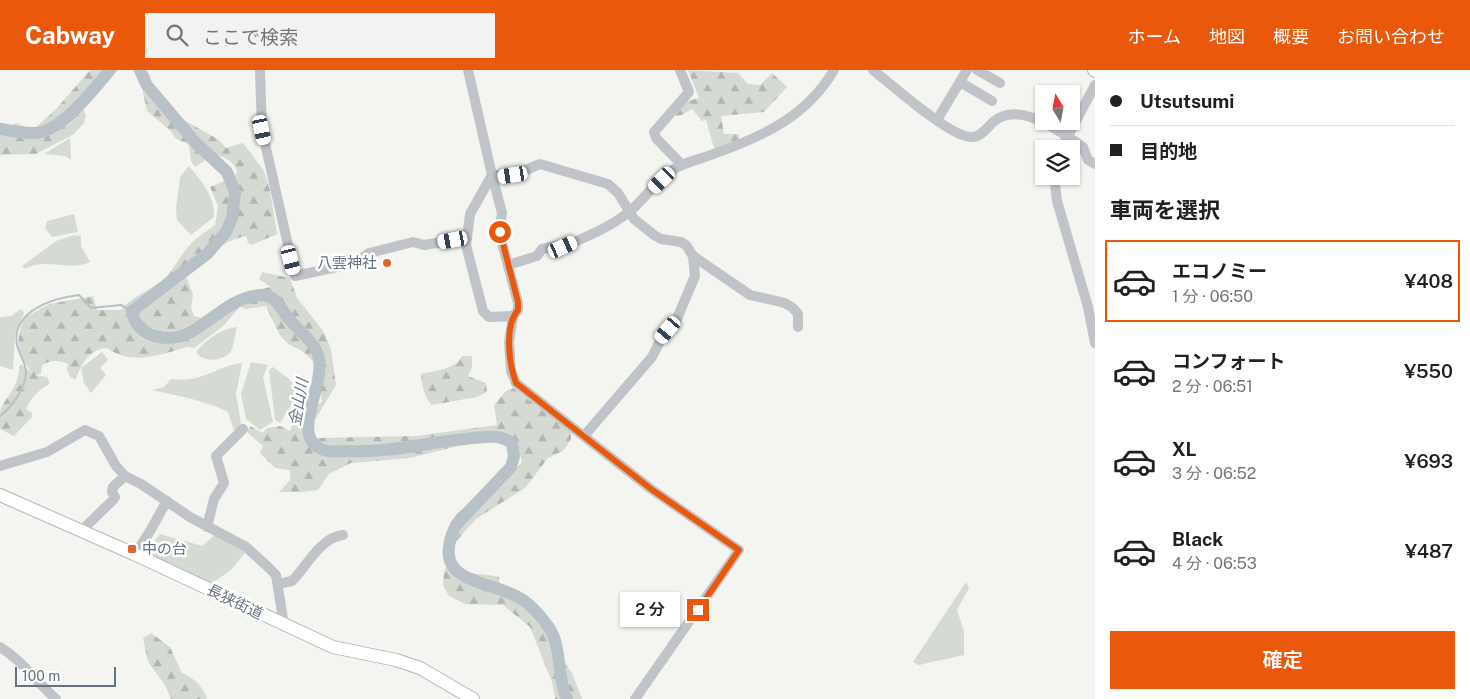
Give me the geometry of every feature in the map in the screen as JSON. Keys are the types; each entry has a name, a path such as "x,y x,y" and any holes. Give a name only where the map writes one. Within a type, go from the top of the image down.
{"main road":[{"name":"長狭街道","path":"0,495 134,554 340,650 396,660 420,668 473,699"}],"street":[{"path":"260,70 262,130 295,276 355,263 369,253 414,242 424,245 467,238"},
{"path":"468,70 502,213 500,232 518,302 518,310 513,316 509,342 511,371 516,383 651,489 739,550 636,699"},
{"path":"680,70 689,92 654,132 656,138 682,165"},
{"path":"508,266 537,256 542,249 560,245 563,247 588,236 629,212 671,170 754,140 783,124 804,108 826,84 834,70"},
{"path":"874,70 937,120 968,137 974,138 995,120 1014,113 1021,114 1067,136 1083,147 1088,160 1095,164"},
{"path":"937,120 967,70"},
{"path":"977,70 1000,83"},
{"path":"960,82 992,101"},
{"path":"1065,140 1095,85"},
{"path":"492,175 513,175 533,166 547,165 608,184 618,193 629,212 654,235 661,239 681,242 693,256 750,295 793,308 798,314 798,327"},
{"path":"492,175 470,214 466,246 484,311 489,317 513,316"},
{"path":"1055,185 1056,202 1085,298 1095,343"},
{"path":"584,436 652,357 661,339 676,321 695,276 693,256"},
{"path":"207,527 214,499 224,483 216,456 243,429"},
{"path":"0,466 47,452 84,430 99,436 124,476 207,527 246,547 276,575 284,625"},
{"path":"81,531 113,500 115,497 112,492 113,487 124,476"},
{"path":"134,554 146,541 157,516 167,502"},
{"path":"278,584 292,581 318,550 334,538 343,535"},
{"path":"0,647 15,656 35,681 56,699"}],"green space":[{"path":"90,70 119,70 105,79 82,107 86,115 84,123 74,134 36,154 0,155 0,125 2,128 17,123 32,131 57,108"},
{"path":"133,70 145,70 150,75 153,88 177,116 219,140 226,148 243,143 264,171 270,190 277,234 252,245 248,243 246,236 237,238 221,246 206,257 186,276 193,295 191,308 194,316 202,318 221,307 237,306 239,308 222,327 194,348 187,347 156,356 126,357 107,348 101,349 87,358 76,379 71,378 67,370 68,364 55,361 42,365 41,374 34,375 47,377 50,383 30,400 26,409 32,413 32,417 14,436 0,429 0,413 15,385 19,367 21,365 32,372 22,359 19,347 19,333 24,318 49,304 93,296 97,310 121,310 131,300 165,278 191,243 215,225 218,206 210,187 235,176 237,171 231,162 214,154 195,167 191,161 189,145 175,138 171,131 147,111 142,88"},
{"path":"688,70 738,73 748,84 760,85 772,73 787,87 764,112 721,116 724,134 739,134 739,142 714,148 706,120 702,121 692,109 682,115 675,116 683,102 699,98"},
{"path":"70,138 71,160 65,156 44,154"},
{"path":"189,166 210,196 214,209 214,217 191,235 177,220 176,208 180,177"},
{"path":"74,214 78,232 52,237 45,228 47,221"},
{"path":"74,235 81,236 81,246 90,262 73,266 41,264 25,269 22,266 56,241"},
{"path":"262,272 290,278 297,298 324,332 331,349 336,385 310,428 315,438 416,436 497,425 494,405 506,391 513,388 571,432 571,439 563,451 548,458 525,488 476,519 454,544 448,531 455,516 487,485 509,476 522,462 519,451 486,439 410,458 351,463 329,474 318,490 279,492 290,480 290,470 275,468 260,453 263,446 247,432 250,426 263,433 267,428 280,426 290,431 303,395 307,393 317,405 322,402 316,364 302,351 288,344 279,334 266,306 245,309 240,306 242,298 256,290 271,287 259,279"},
{"path":"21,309 24,313 15,335 13,370 0,366 0,317 11,316"},
{"path":"237,327 232,349 228,355 213,360 203,358 196,352 214,335"},
{"path":"102,352 108,360 100,368 106,375 91,393 84,383 81,368"},
{"path":"462,356 472,356 472,367 468,376 486,383 487,392 477,397 432,405 424,391 421,374 450,367"},
{"path":"251,362 268,365 263,377 273,422 260,430 246,419 241,394"},
{"path":"242,363 236,394 241,424 235,434 228,412 200,401 152,390 164,387 171,379 192,379"},
{"path":"273,367 288,378 300,392 280,423 275,420 269,370"},
{"path":"160,534 202,546 215,535 245,553 230,571 212,583 145,553"},
{"path":"448,563 470,573 499,577 500,586 521,596 545,615 552,623 562,645 552,656 560,655 572,673 582,699 555,699 552,682 530,627 503,605 465,604 449,596 443,586 444,572"},
{"path":"966,582 969,588 957,610 964,631 964,655 919,665 913,662"},
{"path":"151,633 170,647 182,673 198,683 207,699 171,699 165,685 148,662 143,638"}],"waterway":[{"name":"金山川","path":"0,129 32,133 42,132 51,128 79,106 110,70"},
{"name":"金山川","path":"140,70 146,84 195,142 227,172 235,193 232,218 226,232 207,254 132,311 135,320 147,333 164,338 173,338 182,336 200,327 224,309 242,299 261,295 266,295 273,299 311,342 317,352 319,376 309,415 308,428 310,438 316,446 324,450 336,452 383,450 452,440 491,437 501,438 512,443 514,456 511,467 456,525 449,544 449,558 455,569 464,576 518,597 531,606 542,618 553,634 556,643 567,699"},
{"path":"0,416 17,398 25,380 26,371 17,345 17,333 20,323 27,315 46,303 79,295 91,308 121,305 132,311"}],"place":[{"name":"八雲神社","path":"387,263"},
{"name":"中の台","path":"132,549"}],"route":[{"path":"500,232 518,302 518,310 513,316 509,342 511,371 516,383 525,392 651,489 739,550 698,610"}]}
